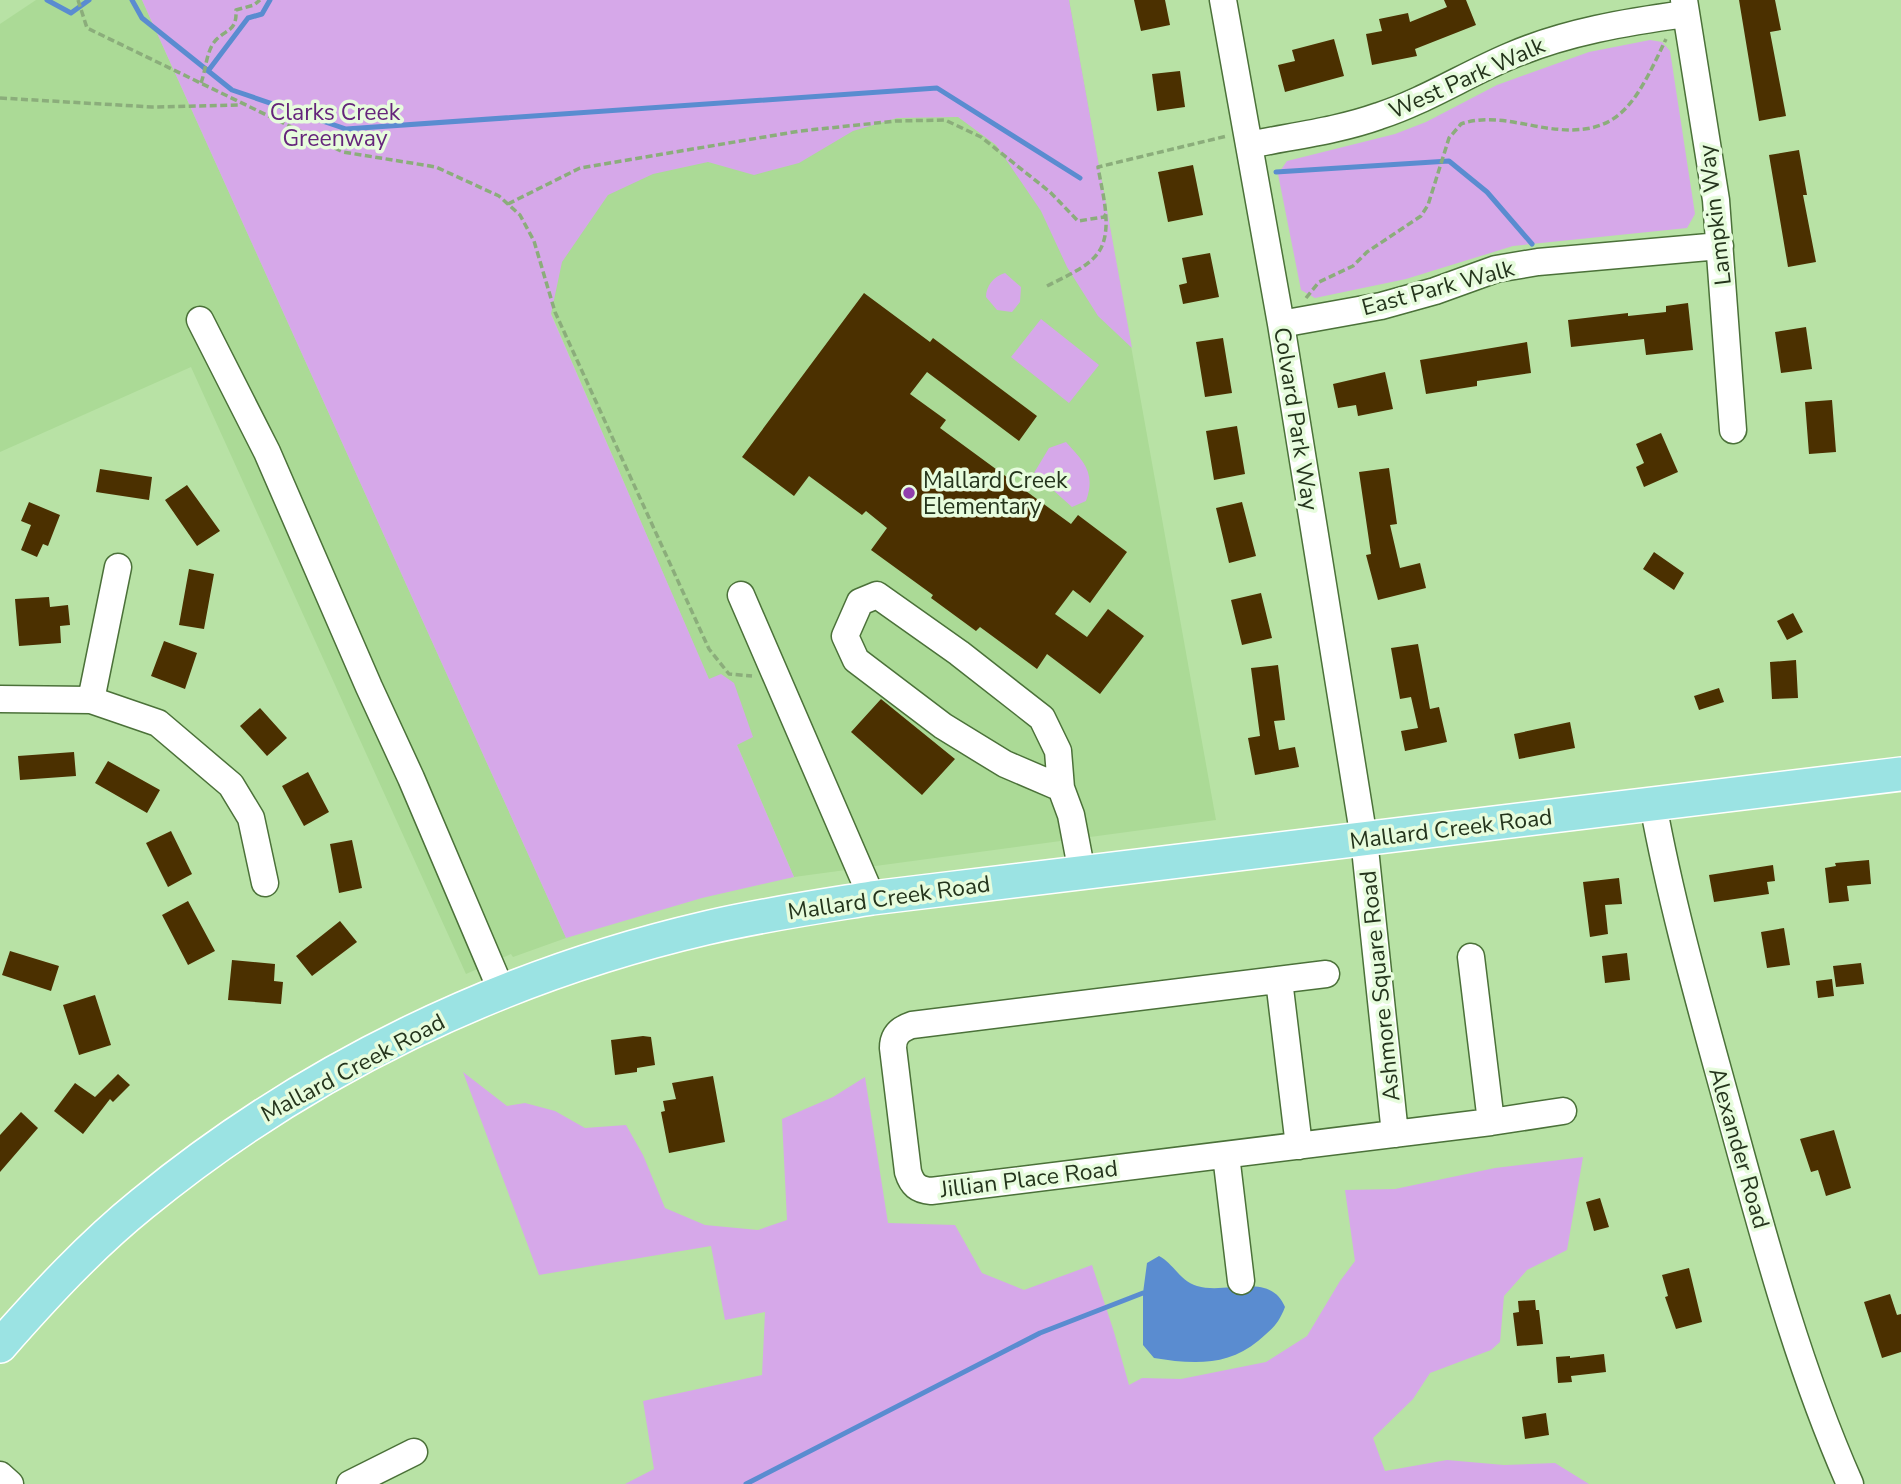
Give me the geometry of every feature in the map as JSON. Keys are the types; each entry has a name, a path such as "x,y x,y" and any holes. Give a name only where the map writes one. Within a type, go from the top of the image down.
{"main road":[{"name":"Mallard Creek Road","path":"0,1346 49,1291 108,1234 149,1198 227,1139 299,1093 419,1029 502,992 578,964 679,935 768,915 872,898 1901,774"}],"street":[{"name":"Colvard Park Way","path":"1223,0 1240,140 1281,324 1364,839"},
{"name":"West Park Walk","path":"1240,140 1377,117 1418,102 1466,75 1513,55 1580,33 1680,14"},
{"name":"Lampkin Way","path":"1680,14 1716,200 1733,430"},
{"name":"East Park Walk","path":"1281,324 1381,306 1436,291 1496,269 1538,262 1720,246"},
{"path":"200,320 267,452 502,992"},
{"path":"91,699 118,567"},
{"path":"1061,788 1005,764 943,726 856,660 845,636 860,603 877,594 1042,718 1058,751 1061,788 1071,815 1082,873"},
{"path":"741,595 872,898"},
{"path":"0,699 91,699 158,723 231,785 251,818 265,883"},
{"name":"Alexander Road","path":"1653,804 1681,938 1769,1254 1811,1385 1850,1484"},
{"name":"Ashmore Square Road","path":"1364,839 1395,1134"},
{"path":"1471,957 1491,1122"},
{"name":"Jillian Place Road","path":"1326,974 902,1028 893,1042 911,1182 925,1191 1563,1111"},
{"path":"1279,980 1299,1146"},
{"path":"1226,1155 1241,1281"},
{"path":"350,1484 414,1452"},
{"path":"0,1475 10,1484"}],"path":[{"path":"78,0 87,28 243,105 343,152 436,167 499,196 520,215 534,241 555,312 709,649 729,674 751,677 755,669"},
{"path":"201,83 208,55 215,41 236,23 236,10 254,5 260,0"},
{"path":"1302,306 1319,282 1353,266 1367,252 1421,216 1455,129 1469,121 1513,122 1567,131 1586,130 1615,119 1628,108 1640,90 1680,14"},
{"path":"0,98 152,107 243,105"},
{"path":"508,204 580,168 800,131 895,121 945,120 981,137 1050,192 1078,221 1104,217 1106,214"},
{"path":"1047,286 1080,267 1100,251 1106,214 1098,167 1240,140"}],"shaded area":[{"path":"36,0 142,0 566,938 513,957 511,954 466,974 191,367 0,452 0,24"},
{"path":"416,0 1069,0 1216,820 794,877"}],"green space":[{"name":"Clarks Creek Greenway","path":"142,0 1069,0 1132,348 1098,316 1067,267 1041,211 996,145 958,117 897,118 853,131 799,163 754,175 708,162 653,174 608,195 562,262 551,314 709,679 721,674 734,683 753,737 737,745 794,877 702,898 566,938"},
{"path":"1650,40 1662,42 1670,51 1695,214 1687,228 1513,246 1406,279 1315,298 1301,290 1278,174 1287,161 1395,134 1426,122 1497,85 1589,52"},
{"path":"1005,273 1021,287 1020,302 1012,312 997,310 986,297 991,282"},
{"path":"1041,319 1099,365 1069,403 1011,357"},
{"path":"1066,442 1083,462 1090,483 1086,501 1072,507 1034,473 1049,448"},
{"path":"463,1072 507,1106 525,1103 555,1111 585,1128 626,1125 643,1155 665,1208 705,1225 758,1230 787,1220 782,1119 833,1097 865,1077 888,1223 955,1225 982,1273 1024,1290 1092,1265 1129,1385 1142,1378 1181,1379 1266,1362 1307,1336 1355,1261 1345,1190 1395,1189 1495,1168 1583,1157 1567,1250 1527,1270 1504,1296 1500,1342 1491,1350 1430,1373 1413,1399 1373,1438 1385,1471 1447,1460 1504,1465 1555,1463 1589,1484 625,1484 654,1469 643,1401 762,1375 765,1312 725,1320 711,1246 539,1275"}],"water":[{"path":"1159,1256 1191,1284 1208,1288 1258,1287 1278,1296 1285,1307 1277,1323 1267,1333 1234,1355 1208,1362 1154,1358 1143,1345 1143,1293 1147,1263"}],"building":[{"path":"1134,0 1165,0 1170,25 1141,31"},
{"path":"1444,0 1466,0 1476,25 1415,49 1417,56 1372,65 1366,34 1382,31 1379,19 1408,13 1410,22 1447,7"},
{"path":"1739,0 1775,0 1781,30 1770,32 1786,116 1759,121"},
{"path":"1334,39 1344,76 1285,92 1278,65 1295,61 1292,50"},
{"path":"1180,71 1185,107 1157,111 1152,74"},
{"path":"1799,150 1807,195 1803,195 1816,262 1788,267 1769,155"},
{"path":"1193,165 1203,215 1168,222 1158,172"},
{"path":"1210,253 1219,297 1183,304 1179,285 1187,283 1182,258"},
{"name":"Mallard Creek Elementary","path":"864,293 930,342 933,338 1037,416 1019,441 927,372 910,394 946,420 940,428 1071,524 1078,515 1127,552 1090,603 1073,590 1055,614 1087,637 1108,609 1144,636 1100,694 1047,654 1037,669 980,627 976,631 931,598 933,595 871,550 887,528 866,511 862,515 809,476 794,496 742,457"},
{"path":"1688,303 1693,350 1646,355 1644,339 1571,347 1568,320 1666,312 1666,306"},
{"path":"1806,327 1812,369 1781,373 1775,332"},
{"path":"1223,338 1232,393 1205,397 1196,342"},
{"path":"1527,342 1531,373 1477,381 1477,386 1426,394 1420,360"},
{"path":"1385,372 1393,409 1358,416 1356,405 1338,408 1333,384"},
{"path":"1832,400 1836,452 1809,454 1805,402"},
{"path":"1237,426 1245,474 1214,480 1206,431"},
{"path":"1661,433 1678,472 1644,487 1636,467 1644,463 1636,444"},
{"path":"1389,468 1397,524 1390,525 1400,568 1420,563 1426,588 1378,600 1366,555 1371,554 1359,472"},
{"path":"100,469 152,477 149,500 96,492"},
{"path":"187,485 220,531 197,546 165,500"},
{"path":"29,502 60,515 48,546 43,544 37,557 21,550 31,525 21,521"},
{"path":"1242,502 1256,556 1229,563 1216,508"},
{"path":"1654,552 1684,573 1674,590 1643,569"},
{"path":"189,569 214,574 204,629 179,625"},
{"path":"1261,593 1272,638 1242,645 1231,600"},
{"path":"49,597 50,607 68,605 70,625 60,626 61,643 19,646 15,599"},
{"path":"1793,613 1803,632 1787,640 1777,621"},
{"path":"164,641 197,653 185,689 151,676"},
{"path":"1418,644 1430,709 1439,707 1447,742 1405,751 1401,731 1418,728 1411,697 1400,699 1391,648"},
{"path":"1796,660 1798,698 1772,699 1770,662"},
{"path":"1278,665 1285,720 1274,721 1279,750 1295,747 1299,767 1255,775 1248,738 1260,736 1251,668"},
{"path":"1719,688 1724,702 1699,710 1694,696"},
{"path":"881,699 955,759 922,795 851,732"},
{"path":"260,708 287,738 267,756 240,726"},
{"path":"1570,722 1575,748 1519,759 1514,734"},
{"path":"74,752 76,776 20,780 18,756"},
{"path":"108,761 160,790 147,813 95,783"},
{"path":"308,772 329,812 304,826 282,786"},
{"path":"171,831 192,874 168,887 146,843"},
{"path":"352,840 362,888 339,893 330,844"},
{"path":"1869,860 1871,884 1847,886 1849,901 1829,903 1825,868 1836,866 1835,863"},
{"path":"1773,865 1775,881 1767,882 1769,894 1714,902 1709,875"},
{"path":"1619,878 1622,904 1605,905 1608,934 1590,937 1583,882"},
{"path":"188,901 215,951 188,965 162,915"},
{"path":"340,921 357,942 312,976 296,956"},
{"path":"1784,928 1790,965 1767,968 1761,932"},
{"path":"10,951 59,966 51,991 2,975"},
{"path":"1627,953 1630,980 1605,983 1602,956"},
{"path":"232,960 275,964 274,981 283,982 281,1004 228,1000"},
{"path":"1861,963 1864,984 1836,987 1833,966"},
{"path":"1832,979 1834,996 1818,998 1816,981"},
{"path":"95,995 111,1045 79,1055 63,1005"},
{"path":"651,1037 655,1065 637,1068 637,1072 615,1075 611,1040"},
{"path":"118,1074 130,1085 113,1102 110,1099 83,1134 54,1111 75,1083 95,1097"},
{"path":"713,1076 725,1142 669,1153 661,1112 665,1111 663,1101 676,1099 672,1083"},
{"path":"21,1112 38,1128 0,1172 0,1135"},
{"path":"1834,1130 1851,1188 1826,1196 1818,1170 1811,1172 1800,1139"},
{"path":"1600,1198 1609,1227 1594,1231 1586,1202"},
{"path":"1689,1268 1702,1322 1676,1329 1665,1297 1668,1296 1662,1275"},
{"path":"1890,1294 1897,1315 1901,1314 1901,1352 1882,1358 1864,1302"},
{"path":"1535,1300 1536,1310 1539,1310 1543,1344 1517,1346 1513,1313 1519,1312 1518,1301"},
{"path":"1604,1354 1606,1372 1571,1376 1572,1382 1558,1383 1556,1357"},
{"path":"1546,1413 1549,1435 1525,1439 1522,1417"}],"waterway":[{"path":"47,0 71,13 89,0"},
{"path":"132,0 142,18 232,90 346,129 937,88 1080,178"},
{"path":"208,71 248,18 262,14 270,0"},
{"path":"1276,172 1449,161 1487,192 1532,244"},
{"path":"746,1484 1040,1333 1143,1293"}],"place":[{"name":"Mallard Creek Elementary","path":"909,493"}]}
